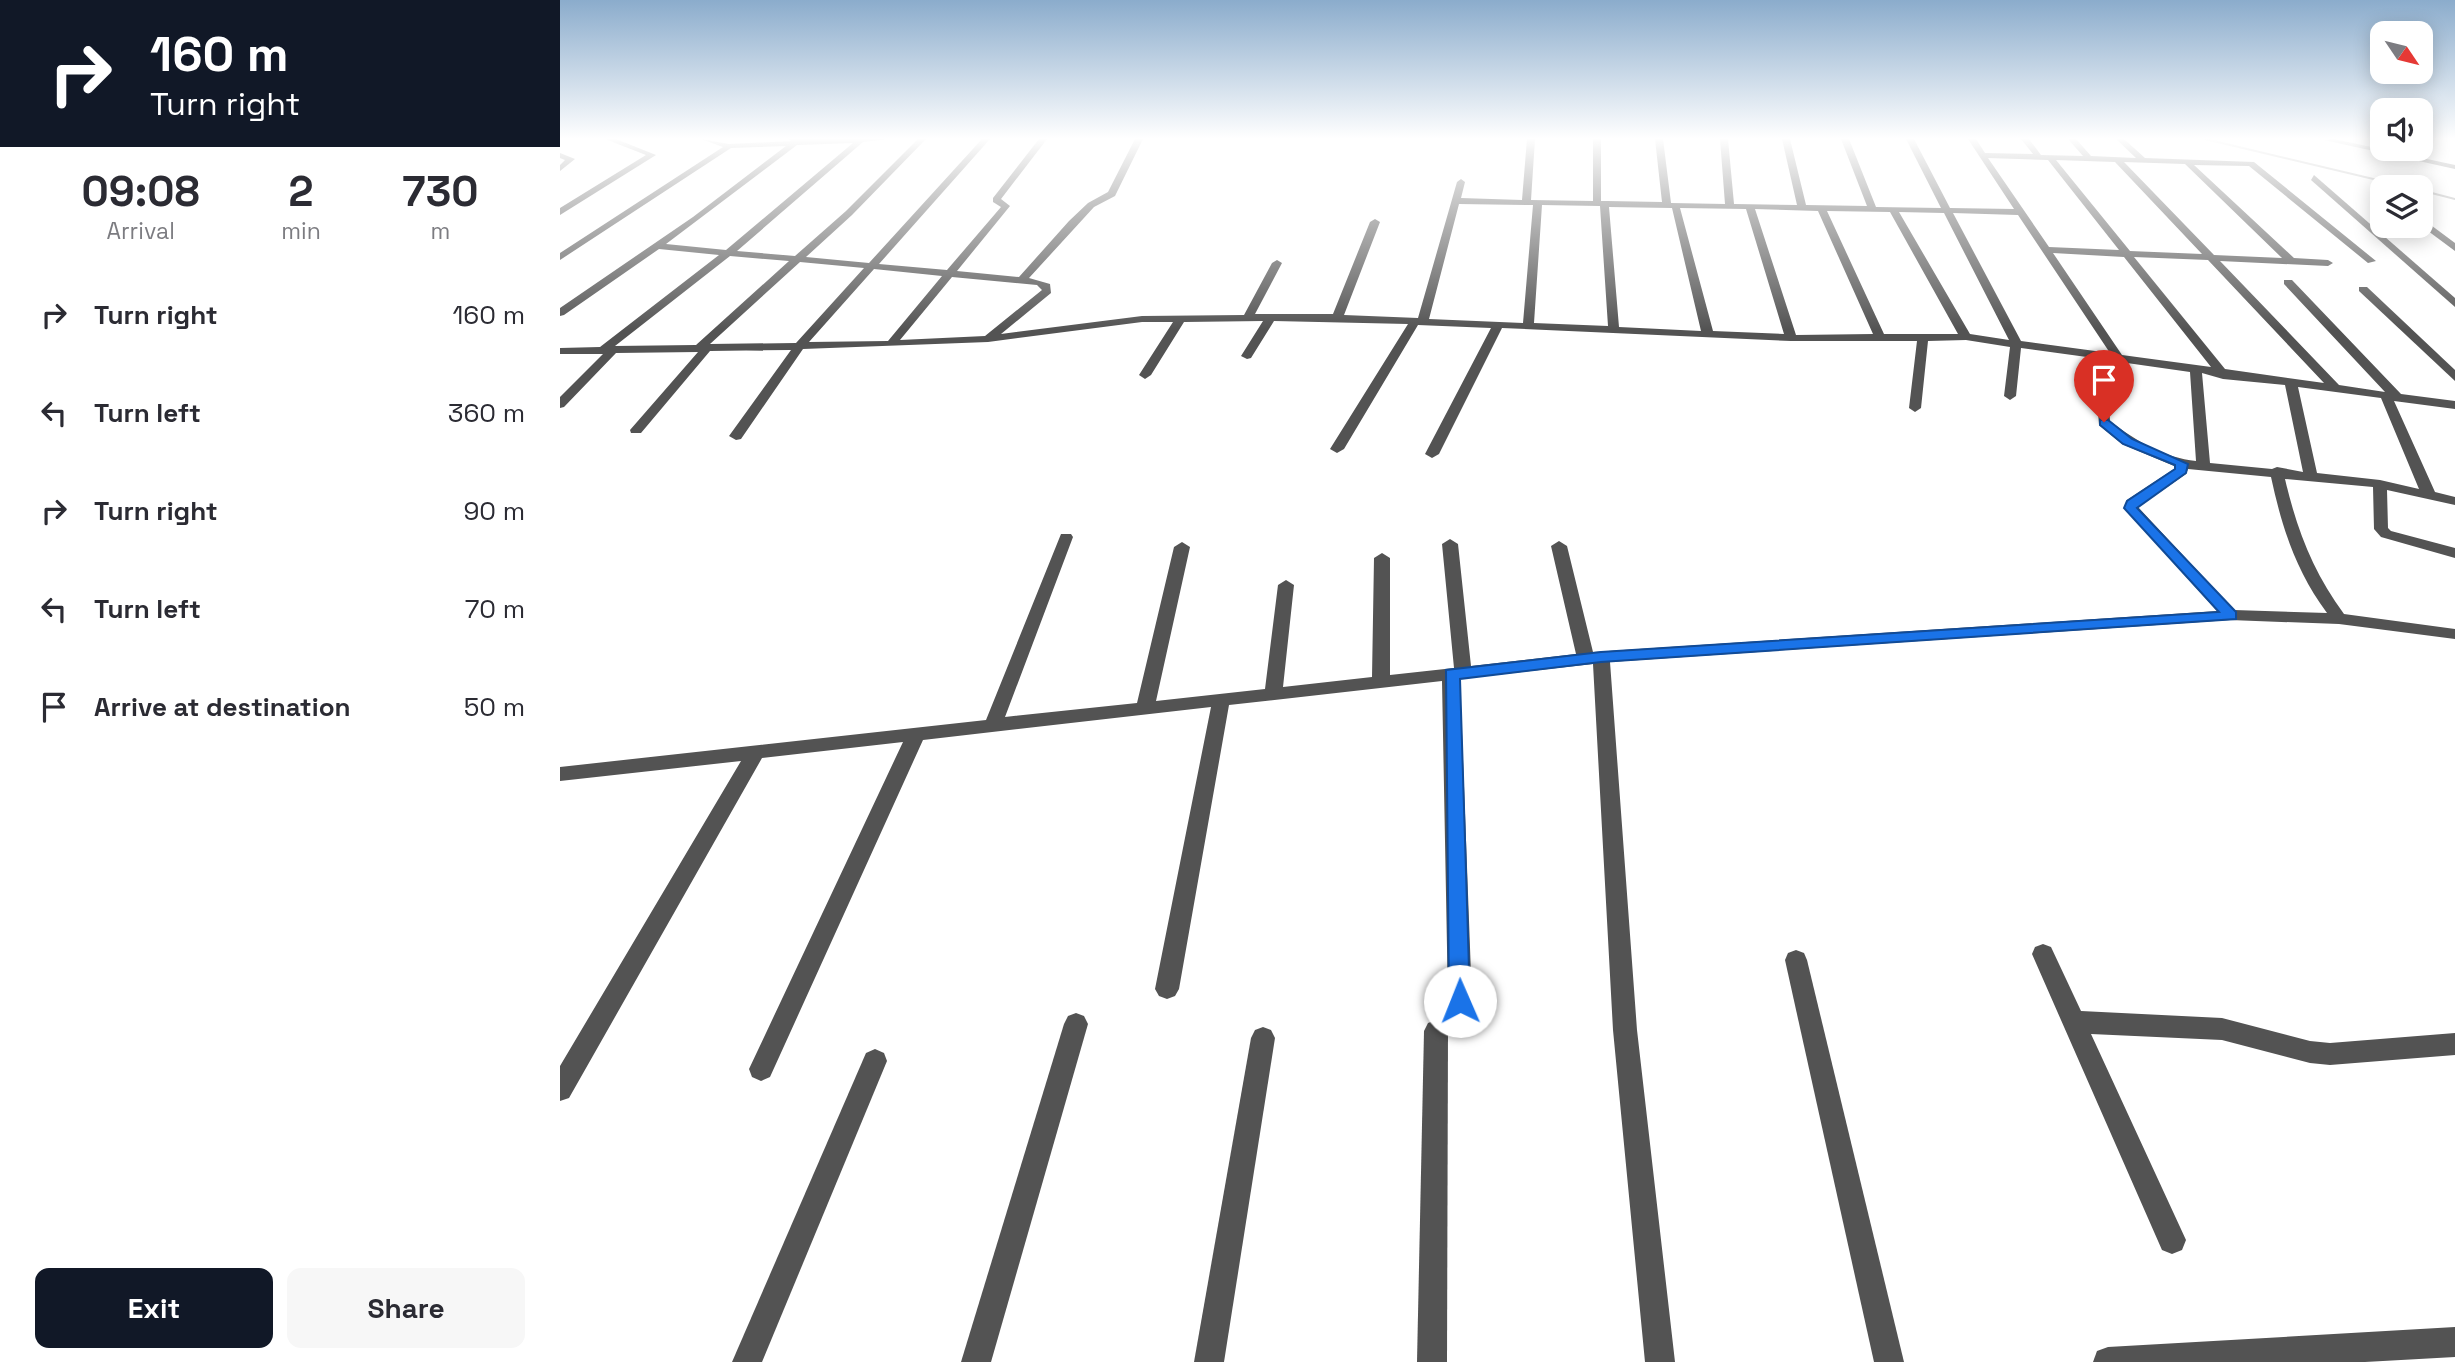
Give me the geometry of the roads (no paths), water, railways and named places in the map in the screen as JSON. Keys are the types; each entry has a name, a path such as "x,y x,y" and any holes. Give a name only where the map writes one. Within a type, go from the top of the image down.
{"street":[{"path":"560,212 575,203"},
{"path":"560,257 643,203"},
{"path":"560,313 713,203"},
{"path":"560,404 608,350 786,203"},
{"path":"636,430 703,347 859,203"},
{"path":"736,436 800,345 930,203"},
{"path":"891,344 1006,206 1000,203"},
{"path":"1021,281 1082,214 1099,203"},
{"path":"1337,449 1419,321 1457,203"},
{"path":"1528,327 1532,203"},
{"path":"1571,203 2020,212"},
{"path":"1601,203 1614,330"},
{"path":"1870,203 1872,208"},
{"path":"1942,203 2016,343 2010,396"},
{"path":"2014,203 2119,359"},
{"path":"2087,203 2223,375"},
{"path":"2158,203 2337,390"},
{"path":"2230,203 2291,261"},
{"path":"2300,203 2371,261"},
{"path":"2341,203 2455,304"},
{"path":"1671,204 1708,335"},
{"path":"1749,205 1791,338"},
{"path":"1820,206 1880,338"},
{"path":"1892,208 1966,337"},
{"path":"1337,318 1375,222"},
{"path":"2433,230 2455,248"},
{"path":"656,246 1039,282 1047,291 988,339"},
{"path":"2045,250 2328,263"},
{"path":"1248,318 1277,263"},
{"path":"2288,282 2392,397 2429,495"},
{"path":"2362,289 2455,377"},
{"path":"1247,356 1270,318"},
{"path":"560,351 891,344 988,339 1142,319 1337,318 1791,338 1966,337 2223,375 2455,405"},
{"path":"1145,375 1180,319"},
{"path":"1432,454 1498,325"},
{"path":"1915,408 1923,338"},
{"path":"2101,356 2104,422 2127,441 2181,464 2277,471 2380,484 2455,501"},
{"path":"2196,371 2203,466"},
{"path":"2291,383 2310,475"},
{"path":"2181,464 2181,471 2132,503 2131,508 2231,615"},
{"path":"2277,471 2291,538 2309,579 2339,619"},
{"path":"2380,484 2381,529 2386,534 2455,553"},
{"path":"993,726 1066,537"},
{"path":"1450,544 1457,674 1460,1001"},
{"path":"1559,546 1593,658 1625,1030 1660,1362"},
{"path":"1145,709 1182,547"},
{"path":"1381,682 1382,558"},
{"path":"1273,695 1286,585"},
{"path":"560,774 1593,658 2231,615 2339,619 2455,634"},
{"path":"1167,989 1221,700"},
{"path":"761,1069 916,734"},
{"path":"560,1089 756,752"},
{"path":"2043,954 2172,1240"},
{"path":"1796,960 1889,1362"},
{"path":"2074,1022 2222,1029 2310,1052 2330,1054 2455,1044"},
{"path":"976,1362 1076,1024"},
{"path":"1432,1362 1436,1031"},
{"path":"1209,1362 1263,1038"},
{"path":"747,1362 876,1061"},
{"path":"2118,1362 2455,1342"}]}
